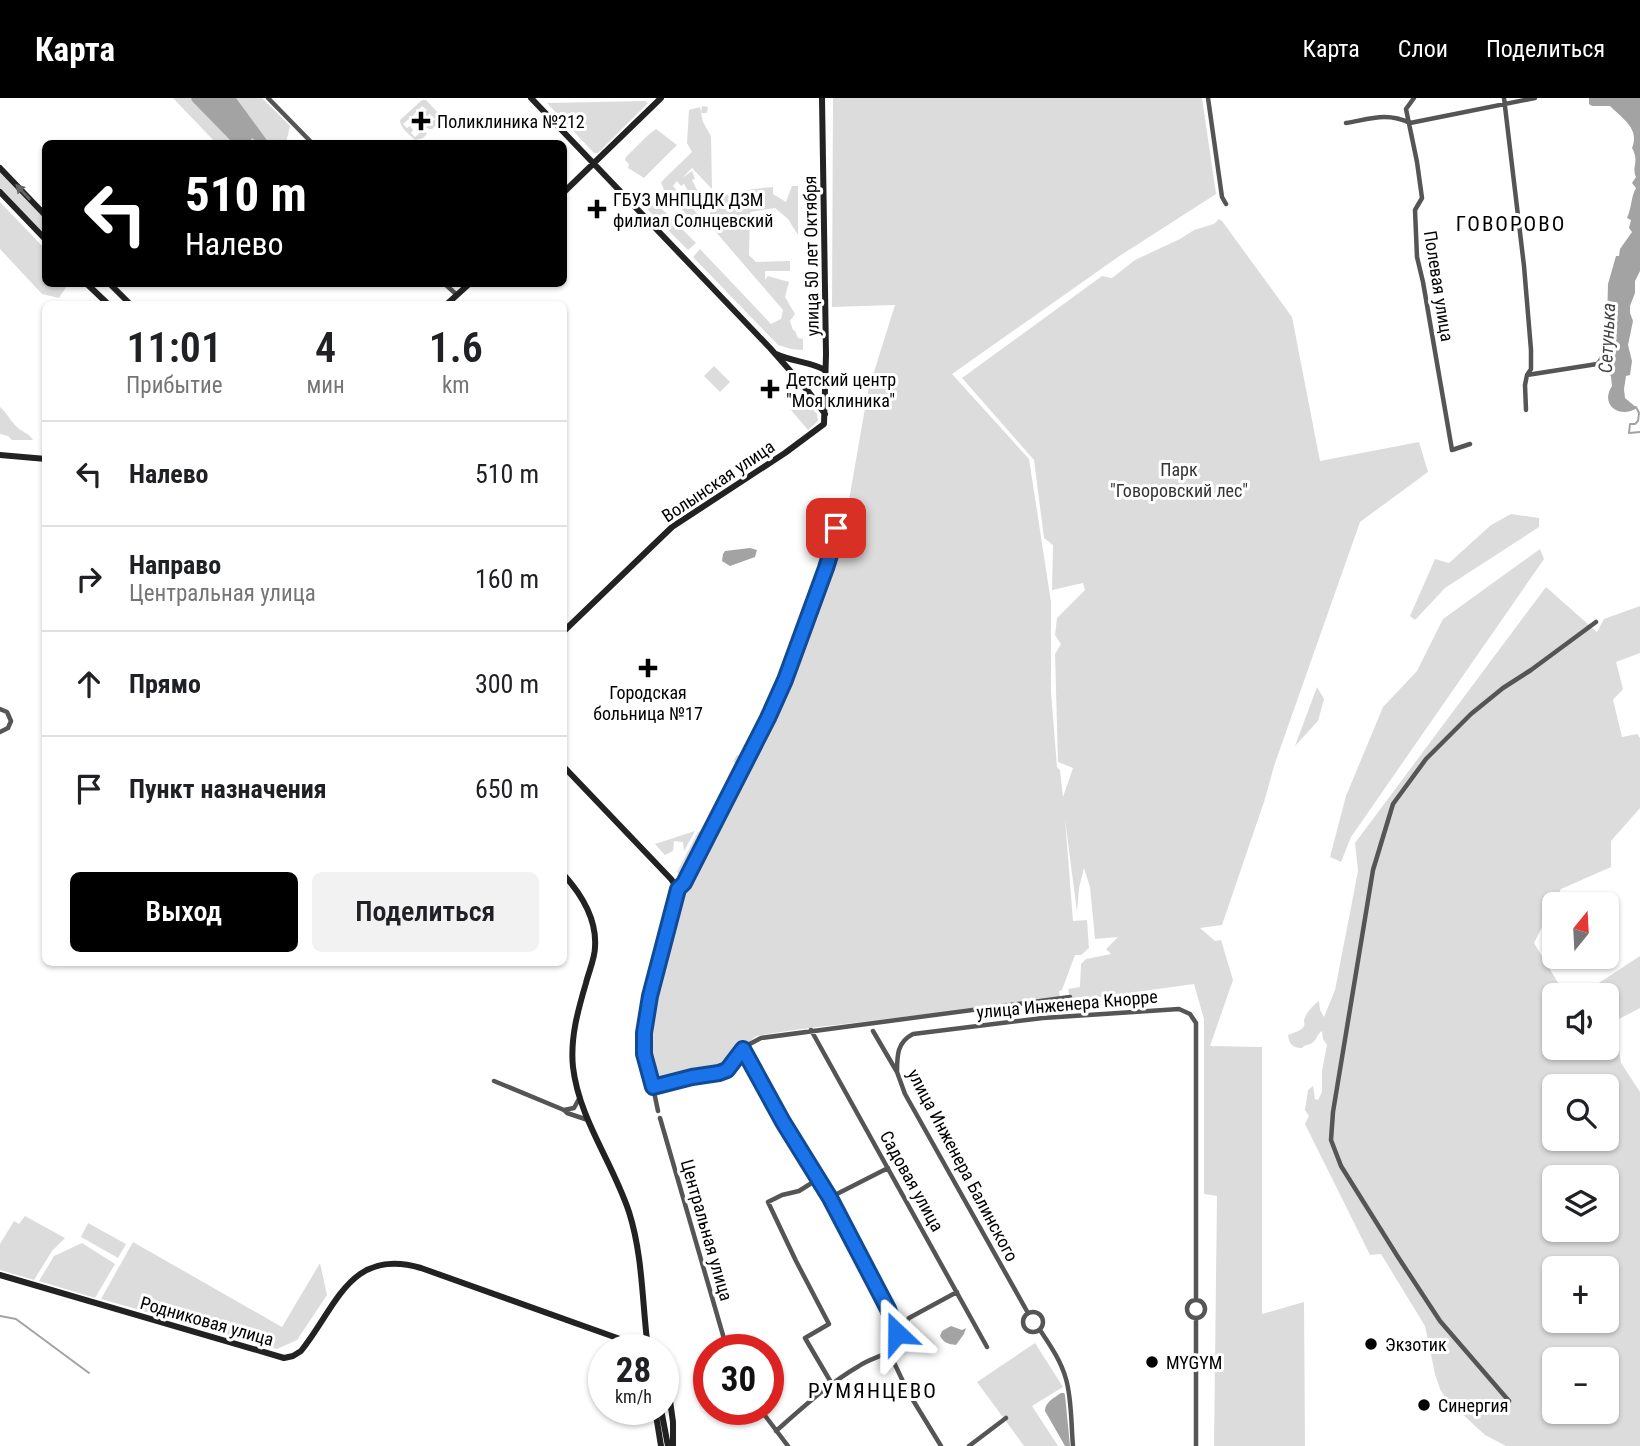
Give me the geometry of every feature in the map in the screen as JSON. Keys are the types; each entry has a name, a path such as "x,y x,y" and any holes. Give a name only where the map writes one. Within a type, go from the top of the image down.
{"street":[{"path":"268,98 309,140"},
{"path":"531,98 772,350 825,414"},
{"path":"567,189 661,98"},
{"name":"улица 50 лет Октября","path":"822,98 825,414"},
{"path":"1208,98 1222,195 1226,204"},
{"name":"Полевая улица","path":"1414,98 1406,109 1422,198 1415,210 1417,257 1438,365 1449,441 1452,450 1470,444"},
{"path":"1504,98 1531,350 1531,369 1525,385 1526,410"},
{"path":"1346,123 1389,116 1410,123 1535,98"},
{"path":"0,168 42,212"},
{"path":"0,192 42,236"},
{"path":"90,287 105,301"},
{"path":"113,287 127,301"},
{"path":"448,287 457,295"},
{"path":"450,301 466,287"},
{"path":"772,350 786,358 809,362 825,370"},
{"path":"809,362 819,360 826,354"},
{"path":"1527,375 1597,364 1602,357"},
{"path":"808,391 820,398 826,396"},
{"name":"Волынская улица","path":"567,628 672,527 823,426 825,414"},
{"path":"0,455 42,460"},
{"path":"658,1111 644,1054 644,1033 650,996 678,889 684,883 785,680 826,568 836,528"},
{"path":"1509,1401 1440,1321 1341,1166 1331,1140 1333,1112 1373,870 1393,804 1426,759 1471,713 1596,622"},
{"path":"0,709 7,712 11,721 6,730 0,732"},
{"path":"567,770 671,878 678,889"},
{"path":"567,880 586,904 593,925 595,946 573,1034 573,1066 580,1097 616,1178 634,1229 647,1334"},
{"path":"653,1087 727,1070 744,1047 761,1038 1070,998"},
{"name":"улица Инженера Кнорре","path":"897,1072 900,1047 903,1041 913,1034 1066,1016 1180,1009 1191,1014 1196,1023 1196,1300"},
{"name":"Садовая улица","path":"811,1030 987,1347"},
{"name":"улица Инженера Балинского","path":"873,1031 897,1072 905,1094 1028,1314"},
{"path":"743,1049 830,1198 888,1309 899,1339 889,1352 861,1364 832,1384 776,1431"},
{"path":"494,1081 589,1120"},
{"path":"564,1110 574,1108 580,1097"},
{"name":"Центральная улица","path":"660,1118 723,1334"},
{"path":"830,1198 888,1168"},
{"path":"818,1179 799,1191 768,1202 829,1324 805,1338 832,1384"},
{"name":"Родниковая улица","path":"0,1275 284,1358 301,1351 354,1278 380,1264 401,1263 435,1272 607,1334"},
{"path":"897,1333 909,1318 957,1293"},
{"name":"улица Инженера Кнорре","path":"1196,1300 1203,1303 1206,1309 1202,1317 1196,1319 1188,1314 1187,1308 1190,1302 1196,1300"},
{"name":"улица Инженера Балинского","path":"1035,1312 1042,1317 1040,1330 1033,1332 1026,1328 1024,1320 1028,1314 1035,1312"},
{"name":"улица Инженера Кнорре","path":"1196,1319 1196,1446"},
{"name":"улица Инженера Балинского","path":"1040,1330 1066,1378 1073,1446"},
{"path":"889,1352 908,1392 941,1446"},
{"path":"969,1446 1006,1418"},
{"path":"658,1425 661,1446"},
{"path":"666,1425 672,1446"},
{"path":"672,1446 673,1425"},
{"path":"772,1425 788,1446"}],"green space":[{"path":"173,98 262,98 290,126 287,140 213,140"},
{"name":"Парк \"Говоровский лес\"","path":"833,98 1202,98 1216,194 1118,257 952,374 1029,459 1051,602 1051,692 1057,767 1060,770 1063,797 1073,768 1058,762 1055,654 1061,644 1055,635 1057,618 1085,590 1083,583 1052,590 1053,545 1044,538 1034,460 962,378 1102,276 1112,278 1135,260 1194,230 1214,224 1219,219 1292,317 1320,461 1419,442 1428,472 1360,522 1274,766 1222,925 1200,928 1215,941 1221,940 1233,980 1210,1046 1262,1047 1262,1314 1304,1302 1305,1446 1214,1446 1217,1196 1204,1194 1204,1019 1194,984 1071,1001 1068,989 1080,987 1081,964 1086,959 1111,954 1106,949 1118,937 1095,939 1090,887 1084,868 1077,912 1065,819 1073,921 1087,920 1089,948 1081,955 1075,955 1062,990 1059,991 1060,998 756,1036 721,1067 658,1082 643,1041 652,998 682,893 787,685 845,523 868,391 895,305 832,307"},
{"path":"422,100 426,100 441,116 441,120 432,129 426,127 435,119 424,113 427,110 422,106 403,124 407,128 410,126 415,137 424,129 427,134 415,140 403,128 400,120"},
{"path":"547,103 648,103 598,153 594,153"},
{"path":"702,106 708,107 707,113 701,113 711,136 712,189 692,168 682,178 692,171 695,179 692,180 701,198 694,202 684,184 681,186 677,181 673,186 702,219 701,230 664,190 661,182 692,152 687,143 689,110 700,107 701,112"},
{"path":"656,129 677,145 644,178 628,168 629,164 625,160"},
{"path":"0,171 42,216 42,232 0,188"},
{"path":"792,186 798,186 798,235 788,219 775,208 750,212 749,255 756,262 790,261 790,271 765,271 765,280 768,276 789,282 785,297 795,314 790,321 798,338 803,339 803,350 778,345 693,257 700,249 771,324 781,319 783,310 709,224 711,199 773,187 773,194 786,202"},
{"path":"654,201 696,243 688,250 647,209"},
{"path":"0,202 42,246 42,287 66,287 59,298 42,294 0,249"},
{"path":"714,366 730,382 720,392 704,376"},
{"path":"803,399 817,414 818,421 808,430 791,410"},
{"path":"0,407 17,427 33,440 12,440 0,434"},
{"path":"1511,514 1539,518 1539,527 1445,588 1415,620 1410,616 1435,559 1449,563 1491,525"},
{"path":"1540,549 1544,559 1351,837 1341,862 1330,857 1346,796 1383,707 1417,671 1443,619"},
{"path":"1546,587 1597,632 1604,619 1640,606 1640,653 1616,662 1623,689 1613,700 1622,737 1637,734 1640,738 1640,808 1611,841 1611,867 1560,892 1542,892 1542,927 1534,943 1542,956 1542,970 1550,970 1558,983 1542,983 1542,1060 1619,1060 1619,1049 1621,1063 1640,1092 1640,1446 1506,1446 1485,1435 1446,1399 1435,1374 1425,1326 1381,1254 1370,1255 1305,1124 1309,1116 1305,1110 1308,1090 1313,1086 1315,1099 1318,1100 1322,1092 1322,1071 1327,1045 1322,1031 1314,1042 1302,1048 1292,1045 1288,1035 1303,1028 1306,1015 1319,1001 1324,1017 1335,990 1358,871 1355,843"},
{"path":"1317,687 1324,699 1318,721 1295,746"},
{"path":"737,755 746,756 684,879 677,872 698,832 705,829 736,768 734,760"},
{"path":"695,831 684,851 683,842 674,841 673,851 665,855 655,844"},
{"path":"1640,956 1640,1008 1619,1019 1619,983 1599,983"},
{"path":"25,1216 65,1238 52,1251 34,1280 0,1270 0,1244 14,1221 19,1224"},
{"path":"88,1223 126,1244 118,1258 81,1237"},
{"path":"133,1242 282,1327 320,1263 327,1295 297,1340 277,1349 101,1299"},
{"path":"82,1243 115,1264 95,1298 39,1281 54,1256"},
{"path":"1035,1343 1063,1387 1032,1406 1058,1446 1024,1446 977,1382"}],"water":[{"path":"191,98 236,98 267,140 230,140"},
{"path":"1589,98 1640,98 1640,271 1630,306 1633,321 1628,345 1632,361 1624,389 1625,398 1637,408 1625,412 1610,405 1608,399 1612,386 1611,377 1603,357 1608,284 1616,256 1619,256 1620,249 1632,232 1629,228 1631,220 1627,218 1636,188 1632,183 1636,177 1632,148 1634,135 1629,125 1610,106 1592,106 1589,104"},
{"path":"750,548 757,550 755,557 730,566 722,561 725,551"},
{"path":"951,1326 962,1330 966,1328 956,1345 946,1343 940,1336 942,1331"},
{"path":"1061,1393 1065,1395 1070,1446 1065,1446 1045,1411 1048,1403"}],"waterway":[{"name":"Сетунька","path":"1636,407 1639,413 1638,421 1630,424 1629,433 1640,432"},
{"path":"0,1316 16,1319 89,1373"}],"place":[{"name":"Поликлиника №212","path":"421,121"},
{"name":"ГБУЗ МНПЦДК ДЗМ филиал Солнцевский","path":"597,209"},
{"name":"Детский центр \"Моя клиника\"","path":"770,389"},
{"name":"Городская больница №17","path":"648,668"},
{"name":"Экзотик","path":"1371,1344"},
{"name":"MYGYM","path":"1152,1362"},
{"name":"Синергия","path":"1424,1405"}],"district":[{"name":"ГОВОРОВО","path":"1511,224"},
{"name":"РУМЯНЦЕВО","path":"873,1391"}],"route":[{"path":"836,528 826,568 785,680 684,883 678,889 650,996 644,1033 644,1054 653,1087 727,1070 743,1049 783,1122 830,1198 888,1309 897,1333"}]}
